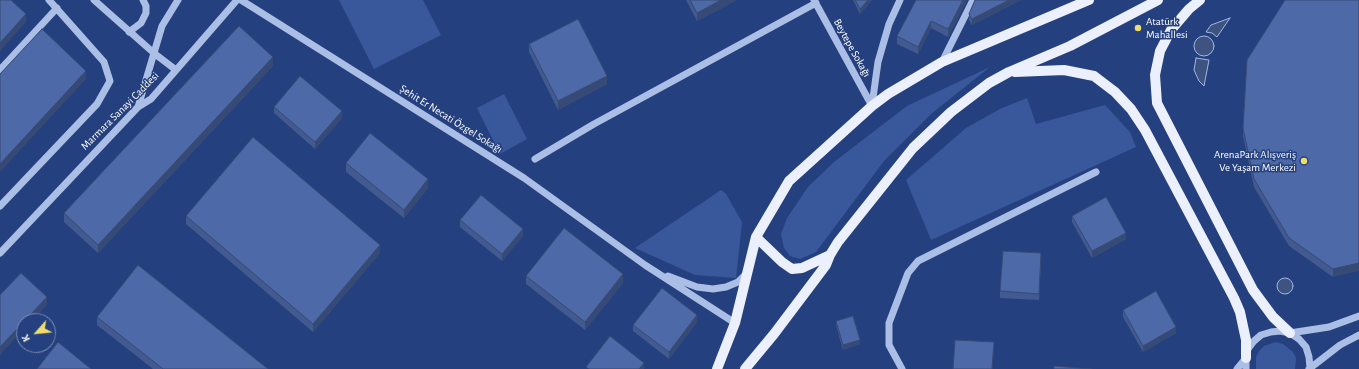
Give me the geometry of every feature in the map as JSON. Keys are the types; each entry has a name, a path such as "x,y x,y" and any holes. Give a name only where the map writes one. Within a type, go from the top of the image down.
{"main road":[{"path":"717,369 735,323 756,237 789,181 872,106 888,94 942,62 1089,0"},
{"path":"745,369 774,334 826,265 838,242 913,148 951,112 988,83 1009,72 1070,46 1158,0"},
{"path":"1200,0 1189,9 1171,30 1160,51 1155,75 1157,103 1253,290 1273,317 1290,333"},
{"path":"1009,72 1064,70 1094,76 1115,92 1130,109 1145,130 1234,298 1240,312 1246,340 1246,358"},
{"path":"756,237 782,262 792,269 802,268 830,255"}],"street":[{"path":"0,206 97,104 110,82 104,62 49,0"},
{"path":"94,0 129,32 176,70"},
{"path":"129,32 141,23 146,13 146,6 143,0"},
{"path":"138,107 155,54 162,26 178,0"},
{"name":"Marmara Sanayi Caddesi","path":"0,253 138,107 151,99 237,0"},
{"name":"Şehit Er Necati Özgel Sokağı","path":"241,0 524,178 645,265"},
{"path":"872,106 878,62 889,24 899,3 893,0"},
{"path":"942,62 973,0"},
{"path":"535,159 594,124 815,1"},
{"name":"Beytepe Sokağı","path":"815,1 872,106"},
{"path":"0,70 57,8"},
{"path":"902,369 889,345 888,323 908,272 918,261 1096,172"},
{"path":"645,265 682,282 713,289 726,288 738,282 746,275"},
{"path":"645,265 735,323"},
{"path":"1246,369 1248,349 1261,335 1280,331 1290,333 1329,328 1359,316"},
{"path":"1290,333 1299,339 1306,347 1310,369"},
{"path":"1310,369 1340,346 1359,335"},
{"path":"1237,369 1246,358"}],"shaded area":[{"path":"339,0 423,0 441,35 374,69"},
{"path":"1230,18 1217,37 1212,33 1206,32 1211,25"},
{"path":"1204,36 1211,39 1214,46 1211,53 1204,56 1197,53 1194,46 1197,39"},
{"path":"1196,58 1209,60 1204,86 1199,81 1194,70"},
{"path":"990,67 931,114 884,161 816,252 800,259 790,256 784,248 781,234 787,218 808,187 834,162 907,106"},
{"path":"504,94 527,139 500,154 477,108"},
{"path":"1027,98 1036,124 1105,105 1130,132 1136,147 931,240 906,180 966,128 1000,109"},
{"path":"721,190 726,194 742,222 736,278 695,275 635,248"},
{"path":"1285,278 1291,280 1293,286 1291,292 1285,294 1279,292 1277,286 1279,280"},
{"path":"1276,342 1283,344 1293,352 1296,358 1295,369 1256,369 1256,357 1259,351 1264,346"}],"building":[{"path":"0,0 11,0 26,14 0,43"},
{"path":"690,0 721,0 697,13"},
{"path":"855,0 868,0 860,9"},
{"path":"916,0 963,0 948,29 931,21 918,47 897,36"},
{"path":"975,0 1009,0 972,19 969,14"},
{"name":"ArenaPark Alışveriş Ve Yaşam Merkezi","path":"1285,0 1359,0 1359,263 1333,269 1289,238 1254,179 1243,128 1247,60"},
{"path":"578,19 607,76 558,101 529,44"},
{"path":"239,26 273,57 98,245 64,213"},
{"path":"42,29 86,71 0,164 0,74"},
{"path":"300,76 342,111 315,142 274,107"},
{"path":"370,133 428,179 404,210 346,163"},
{"path":"253,137 380,245 313,324 186,216"},
{"path":"481,195 523,229 502,254 460,220"},
{"path":"1106,197 1126,233 1092,251 1072,216"},
{"path":"564,228 623,274 585,322 526,276"},
{"path":"1003,251 1041,253 1039,294 1000,291"},
{"path":"138,265 268,369 163,369 97,317"},
{"path":"21,273 47,297 32,313 16,313 16,330 0,347 0,295"},
{"path":"662,288 697,315 669,352 633,325"},
{"path":"1156,291 1176,327 1143,346 1123,310"},
{"path":"853,316 860,340 843,345 836,321"},
{"path":"610,336 644,363 639,369 589,369 586,367"},
{"path":"955,340 994,342 992,369 953,369"},
{"path":"58,342 91,369 37,369 49,353 56,353 56,345"},
{"path":"1054,366 1092,369 1054,369"}],"place":[{"name":"Atatürk Mahallesi","path":"1138,28"},
{"name":"ArenaPark Alışveriş Ve Yaşam Merkezi","path":"1304,161"}]}
